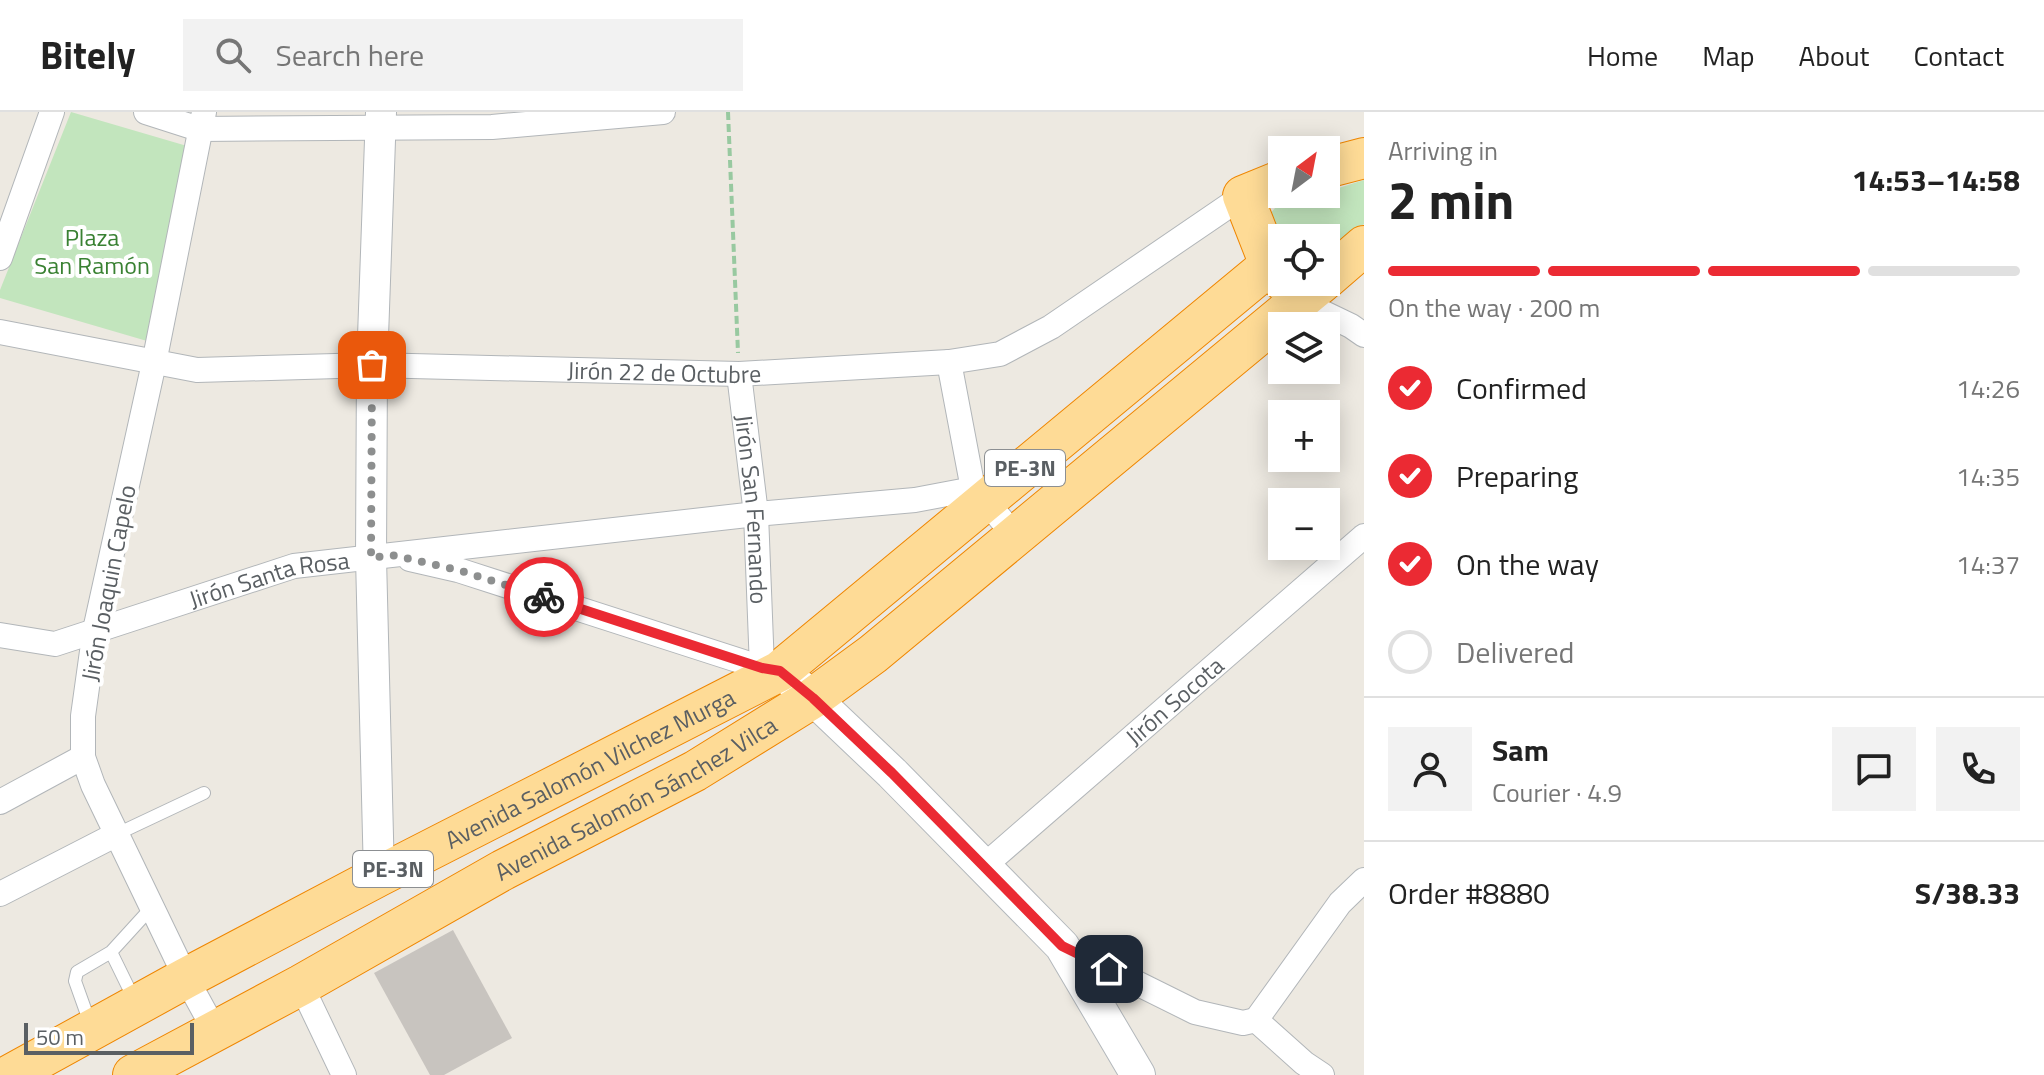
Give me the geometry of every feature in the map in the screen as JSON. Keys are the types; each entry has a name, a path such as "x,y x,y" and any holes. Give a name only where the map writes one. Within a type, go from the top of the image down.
{"highway":[{"path":"1340,164 1364,158"},
{"name":"Jirón 22 de Octubre","path":"1243,196 1268,186"},
{"path":"1243,196 1268,236"},
{"name":"Avenida Salomón Sánchez Vilca","path":"1340,259 1364,246"},
{"name":"Avenida Salomón Vilchez Murga","path":"10,1075 186,978 771,669 979,495 1276,296"},
{"name":"Avenida Salomón Sánchez Vilca","path":"133,1075 301,985 503,870 695,771 813,698 873,654 1015,536 1281,296"},
{"path":"488,820 503,870"}],"main road":[{"path":"771,669 813,698 892,773 1062,946 1138,1075"}],"street":[{"path":"0,258 52,112"},
{"path":"146,112 201,120 381,120 492,127 663,112"},
{"name":"Jirón Joaquin Capelo","path":"201,120 154,363 95,630 83,716 83,757 93,785 186,978 215,1031"},
{"path":"379,876 381,556 372,365 381,120"},
{"name":"Jirón 22 de Octubre","path":"0,332 197,370 372,365 739,374 949,362 1000,354 1051,327 1243,196"},
{"path":"1314,296 1364,335"},
{"path":"949,362 979,495 1015,536"},
{"name":"Jirón San Fernando","path":"739,374 771,669"},
{"name":"Jirón Santa Rosa","path":"0,635 55,644 294,566 756,514 979,495"},
{"name":"Jirón Socota","path":"984,866 1364,536"},
{"path":"381,556 458,570 771,669"},
{"path":"0,802 83,757"},
{"path":"0,894 117,834"},
{"path":"1062,946 1195,1012 1243,1023 1256,1020 1340,903 1364,880"},
{"path":"301,985 344,1075"},
{"path":"1256,1020 1322,1075"}],"lane":[{"path":"117,834 204,793"},
{"path":"92,1030 75,981 77,972 111,952 152,907"},
{"path":"111,952 137,1005"}],"path":[{"path":"728,112 739,374"}],"green space":[{"name":"Plaza San Ramón","path":"71,112 187,146 147,341 0,298 0,290"},
{"path":"1364,180 1364,224 1340,244 1340,224 1271,224 1268,216 1275,208 1340,208 1340,188"}],"building":[{"path":"453,930 512,1038 444,1075 430,1075 374,973"}],"way so far":[{"path":"372,365 371,558 392,555 458,570 544,597"}],"route":[{"path":"544,597 762,668 780,671 892,773 1062,946 1109,969"}]}
